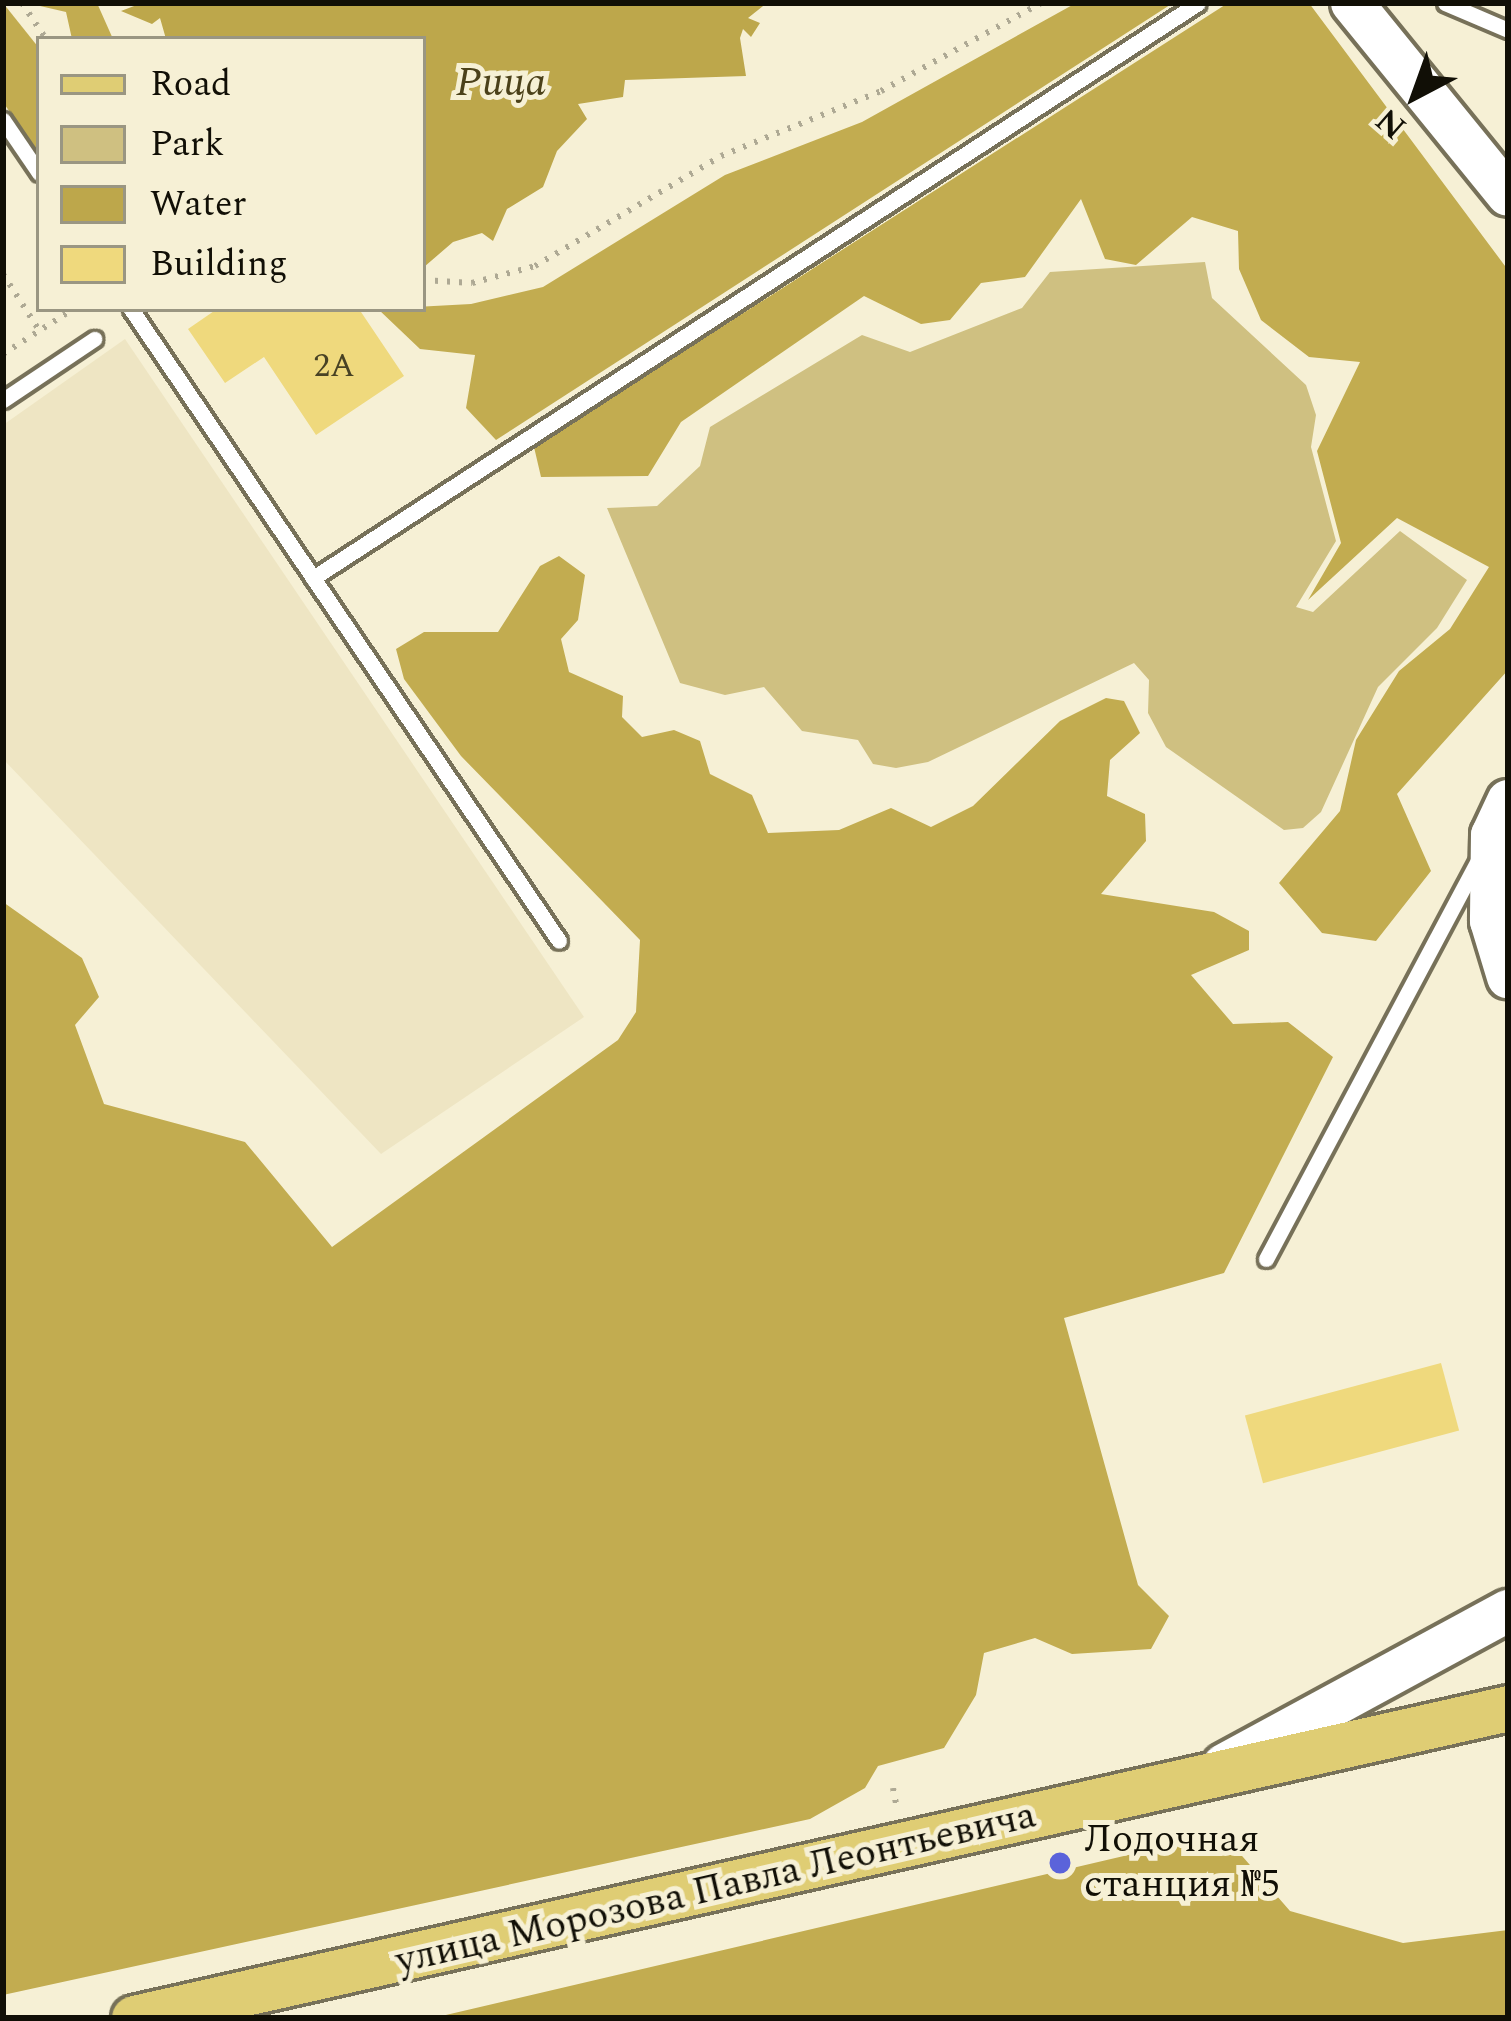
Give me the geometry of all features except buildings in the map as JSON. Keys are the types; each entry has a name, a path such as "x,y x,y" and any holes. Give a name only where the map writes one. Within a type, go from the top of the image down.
{"main road":[{"name":"улица Морозова Павла Леонтьевича","path":"134,2018 1508,1708"}],"street":[{"path":"1352,3 1508,195"},
{"path":"1500,818 1491,921 1508,977"},
{"path":"1197,1780 1508,1611"}],"lane":[{"path":"313,578 1198,3"},
{"path":"1445,3 1503,28"},
{"path":"1481,3 1503,28"},
{"path":"3,120 36,169"},
{"path":"133,312 559,941"},
{"path":"3,400 94,339"},
{"path":"1266,1259 1500,818"}],"path":[{"path":"22,3 44,36"},
{"path":"426,280 472,283 536,266 721,157 880,91 1041,3"},
{"path":"3,274 40,330"},
{"path":"3,354 68,312"}],"shaded area":[{"path":"3,3 36,44 36,151 3,102"},
{"path":"97,3 112,36 71,36 66,12 40,6"},
{"path":"1076,3 1173,3 496,440 466,408 475,355 420,349 381,312 426,312 426,306 471,304 543,287 725,175 862,122"},
{"path":"1228,3 1309,3 1508,270 1508,670 1397,794 1431,871 1376,941 1322,933 1279,883 1340,811 1356,740 1399,671 1450,629 1489,567 1397,518 1308,600 1341,543 1317,451 1360,362 1309,357 1261,320 1239,269 1238,231 1192,217 1136,265 1105,259 1081,199 1025,277 981,283 950,320 921,324 864,296 681,422 648,476 541,477 534,447"},
{"path":"125,339 584,1017 381,1154 3,759 3,425"},
{"path":"559,556 585,575 578,620 561,639 569,672 623,696 622,717 642,737 674,730 700,741 710,774 752,795 768,833 839,830 891,808 931,827 973,806 1060,721 1106,698 1124,701 1140,733 1110,760 1107,796 1145,814 1146,841 1101,894 1214,912 1249,931 1249,950 1191,975 1233,1024 1288,1022 1333,1057 1224,1273 1064,1318 1138,1585 1169,1616 1151,1649 1072,1654 1035,1638 984,1653 976,1695 944,1748 878,1766 865,1788 810,1819 3,1995 3,902 82,958 99,997 75,1025 104,1104 245,1142 332,1247 618,1040 636,1012 640,940 461,756 404,679 396,649 424,632 498,632 540,566"},
{"path":"1222,1833 1290,1911 1403,1943 1508,1930 1508,2018 433,2018"}],"green space":[{"path":"1205,262 1212,298 1306,385 1316,415 1311,447 1336,541 1296,607 1313,612 1400,531 1467,580 1437,628 1378,687 1321,812 1303,828 1284,830 1166,747 1148,713 1149,680 1134,663 928,762 896,768 873,764 858,740 802,731 764,687 725,695 680,683 607,508 657,506 700,466 710,427 862,335 910,352 1022,308 1050,272"}],"water":[{"name":"Рица","path":"142,3 767,3 748,18 760,23 751,37 743,29 740,38 746,76 625,80 623,97 578,104 587,119 557,151 543,187 507,209 493,241 482,233 453,242 426,265 426,36 165,36 160,18 152,24 121,11"}],"place":[{"name":"Лодочная станция №5","path":"1060,1863"}]}
